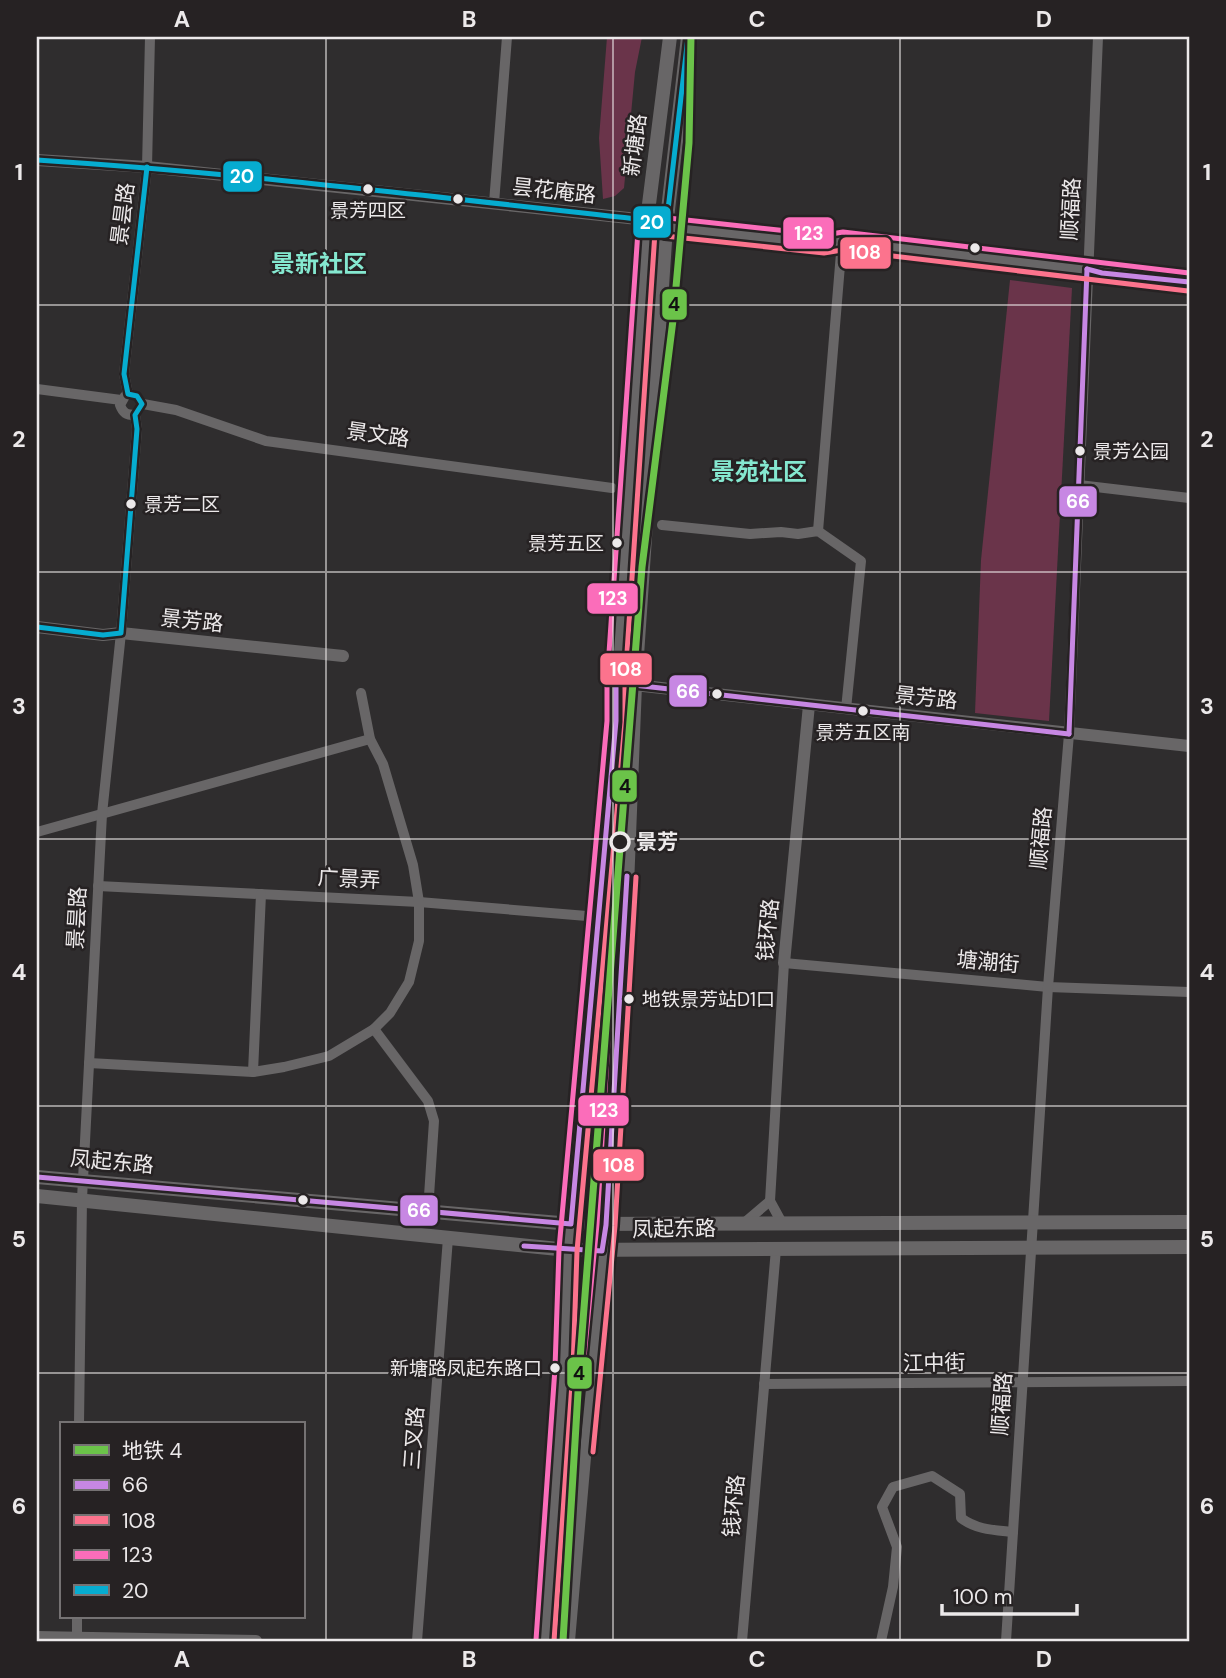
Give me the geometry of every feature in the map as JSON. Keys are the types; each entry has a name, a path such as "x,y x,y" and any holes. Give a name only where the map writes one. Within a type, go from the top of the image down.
{"main road":[{"name":"新塘路","path":"545,1641 564,1368 568,1250 616,721 616,683 647,220 670,37"},
{"name":"新塘路","path":"568,1641 606,1225 625,925 635,685 666,226 688,37"},
{"name":"凤起东路","path":"37,1177 571,1224 1189,1222"},
{"name":"凤起东路","path":"37,1196 568,1250 1031,1250 1189,1247"}],"street":[{"name":"景昙路","path":"124,397 124,374 147,167 149,37"},
{"path":"494,204 507,37"},
{"name":"顺福路","path":"1006,1641 1031,1250 1035,1224 1048,987 1069,734 1098,37"},
{"name":"昙花庵路","path":"37,160 147,167 647,220 666,226 825,244 842,241 1189,282"},
{"path":"818,531 842,241"},
{"path":"37,389 124,397 135,394 143,404 140,411 135,415 122,411 120,405 124,397"},
{"name":"景文路","path":"143,404 176,410 266,441 612,488"},
{"name":"景昙路","path":"79,1422 82,1180 102,814 121,633 137,429 135,415"},
{"path":"1079,485 1189,498"},
{"path":"662,524 750,534 798,534 818,531 860,561 846,709"},
{"name":"景芳路","path":"37,627 343,656"},
{"name":"景芳路","path":"616,683 1189,746"},
{"path":"89,1063 253,1072 329,1056 374,1029 390,1013 409,982 419,941 419,902 413,865 387,776 370,738 361,693"},
{"name":"钱环路","path":"770,1201 784,962 809,705"},
{"path":"37,832 370,738"},
{"name":"广景弄","path":"98,886 419,902 598,917"},
{"path":"253,1072 261,894"},
{"name":"塘潮街","path":"784,962 1048,987 1189,992"},
{"path":"374,1029 428,1101 434,1121 428,1211"},
{"path":"744,1223 770,1201 782,1223"},
{"name":"三叉路","path":"417,1641 449,1238"},
{"name":"钱环路","path":"742,1641 775,1249"},
{"name":"江中街","path":"764,1384 1189,1381"},
{"path":"881,1641 893,1587 897,1547 882,1507 893,1487 932,1476 960,1494 961,1518 967,1523 977,1528 1013,1532"},
{"path":"77,1618 77,1639"},
{"path":"37,1637 256,1641"}],"shaded area":[{"path":"607,37 642,37 635,72 624,188 615,196 603,199 599,138"},
{"path":"1010,280 1072,288 1049,721 975,713 981,560"}],"metro line":[{"name":"4","path":"563,1641 580,1359 642,567 673,320 689,143 691,37"}],"transit line":[{"name":"20","path":"37,160 342,187 647,220 666,227 688,37"},
{"name":"20","path":"37,627 103,635 121,633 137,429 135,415 142,404 137,396 128,394 124,374 147,167"},
{"name":"123","path":"536,1640 555,1368 559,1249 607,721 607,682 639,216 648,211 668,218 825,235 843,232 1189,273"},
{"name":"108","path":"554,1641 573,1369 577,1251 625,722 625,683 655,232 665,236 824,253 842,250 1188,291"},
{"name":"66","path":"1087,269 1189,282"},
{"name":"66","path":"1069,734 1087,269"},
{"name":"66","path":"37,1177 571,1224 616,721 616,683 1069,734"},
{"name":"123","path":"575,1450 597,1224 618,875"},
{"name":"66","path":"524,1246 602,1251 606,1225 627,876"},
{"name":"108","path":"593,1452 615,1226 636,877"}],"place":[{"name":"景芳四区","path":"368,189"},
{"name":"景芳公园","path":"1080,451"},
{"name":"景芳二区","path":"131,504"},
{"name":"景芳五区","path":"617,543"},
{"name":"景芳五区南","path":"863,711"},
{"name":"景芳","path":"620,842"},
{"name":"地铁景芳站D1口","path":"629,999"},
{"name":"新塘路凤起东路口","path":"555,1368"}],"district":[{"name":"景新社区","path":"319,263"},
{"name":"景苑社区","path":"759,471"}]}
